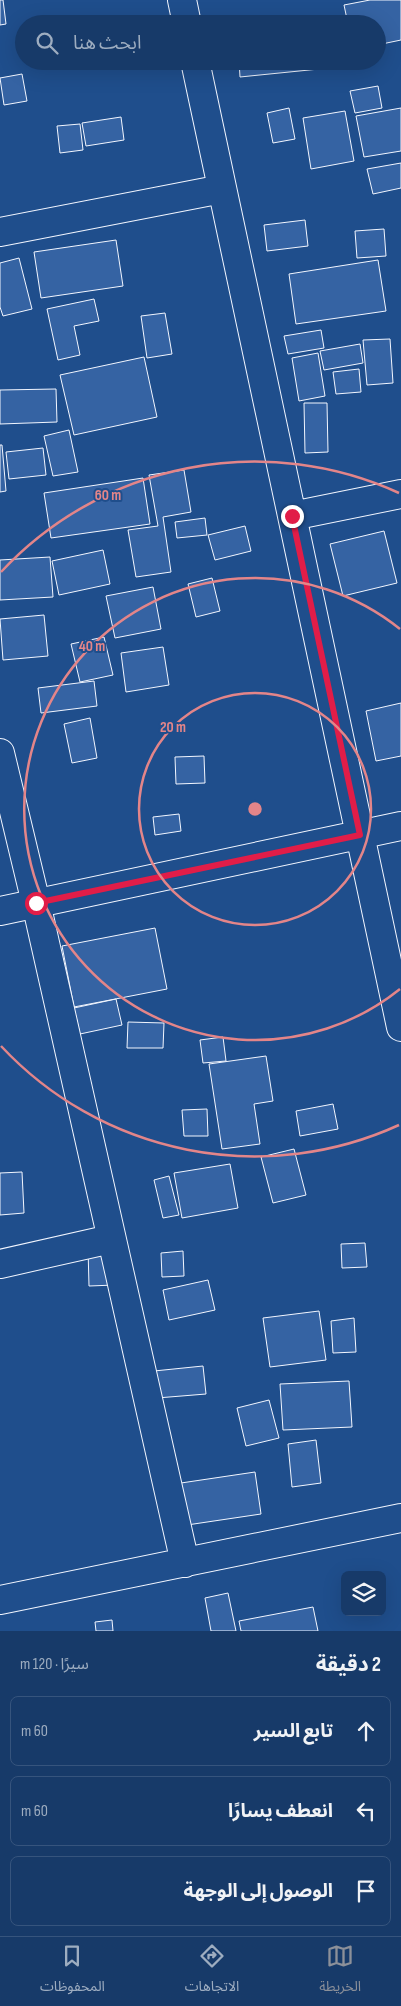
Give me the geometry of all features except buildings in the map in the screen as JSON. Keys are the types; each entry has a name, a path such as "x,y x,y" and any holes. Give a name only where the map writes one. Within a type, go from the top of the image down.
{"street":[{"path":"182,0 185,15"},
{"path":"197,70 401,1027"},
{"path":"0,232 222,189"},
{"path":"292,516 401,494"},
{"path":"0,753 36,903 185,1563"},
{"path":"0,911 401,826"},
{"path":"0,1264 111,1239"},
{"path":"0,1600 401,1518"}],"route":[{"path":"36,903 360,835 292,516"}]}
